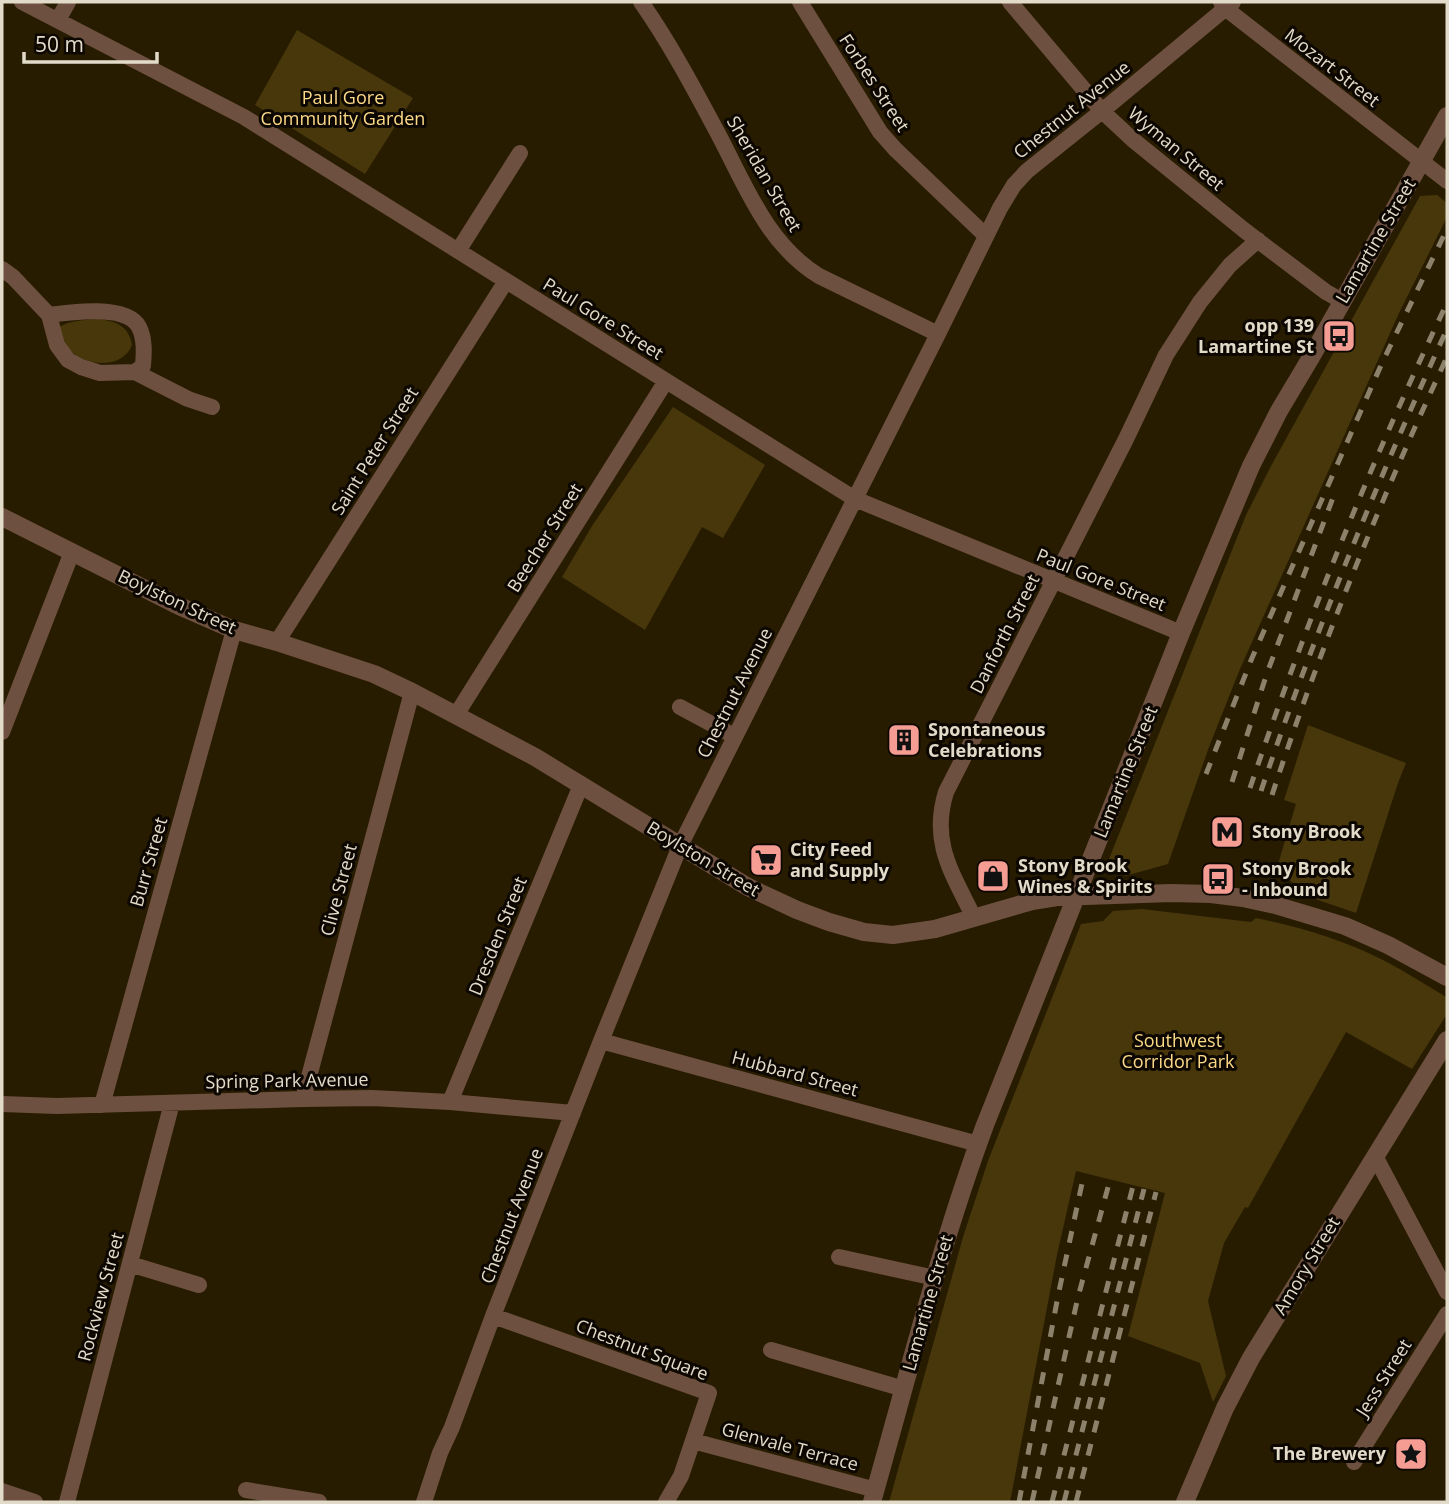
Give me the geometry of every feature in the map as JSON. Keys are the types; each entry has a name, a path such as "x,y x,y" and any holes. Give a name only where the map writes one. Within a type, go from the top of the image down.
{"street":[{"name":"Paul Gore Street","path":"22,2 244,117 855,499 1181,633"},
{"path":"58,20 68,2"},
{"name":"Sheridan Street","path":"641,2 668,44 760,212 785,249 819,276 938,334"},
{"name":"Forbes Street","path":"800,2 880,132 985,235"},
{"name":"Wyman Street","path":"1010,2 1102,111 1132,139 1258,240 1326,292 1342,301"},
{"name":"Chestnut Avenue","path":"424,1502 493,1316 680,846 938,334 985,235 1020,177 1102,111 1226,4"},
{"name":"Mozart Street","path":"1226,4 1447,181"},
{"name":"Lamartine Street","path":"874,1496 957,1203 1181,633 1251,466 1279,411 1447,116"},
{"path":"458,251 520,153"},
{"name":"Danforth Street","path":"974,918 942,846 940,824 943,802 951,782 1166,355 1200,302 1230,265 1258,240"},
{"path":"2,269 49,315 57,345 68,359 81,367 100,373 135,372 188,399 212,407"},
{"name":"Saint Peter Street","path":"276,642 506,281"},
{"path":"49,315 80,311 119,314 134,320 140,328 144,346 143,366 135,372"},
{"name":"Beecher Street","path":"456,715 666,381"},
{"name":"Boylston Street","path":"2,517 179,606 234,630 374,674 412,692 515,746 748,887 813,916 879,934 907,934 1032,901 1057,897 1190,893 1219,895 1259,901 1353,929 1388,944 1447,977"},
{"path":"2,732 9,691 72,552"},
{"name":"Burr Street","path":"102,1105 234,630"},
{"name":"Clive Street","path":"303,1099 412,692"},
{"path":"680,708 734,737"},
{"name":"Dresden Street","path":"450,1102 581,785"},
{"name":"Amory Street","path":"1185,1502 1242,1374 1447,1040"},
{"name":"Hubbard Street","path":"601,1041 978,1144"},
{"name":"Spring Park Avenue","path":"2,1104 102,1105 372,1098 573,1113"},
{"name":"Rockview Street","path":"67,1502 172,1102"},
{"path":"1375,1156 1447,1292"},
{"path":"839,1257 934,1278"},
{"path":"130,1264 199,1285"},
{"name":"Jess Street","path":"1354,1462 1447,1314"},
{"name":"Chestnut Square","path":"493,1316 709,1393 681,1476 666,1502"},
{"path":"771,1350 904,1389"},
{"name":"Glenvale Terrace","path":"693,1441 874,1496"},
{"path":"246,1490 319,1502"},
{"path":"2,1491 35,1502"}],"green space":[{"name":"Paul Gore Community Garden","path":"297,30 413,98 365,174 255,105"},
{"path":"1437,195 1447,203 1447,217 1399,313 1240,669 1168,864 1125,876 1118,863 1109,859 1246,515 1420,196"},
{"path":"98,319 116,323 125,329 132,345 128,353 114,361 97,363 73,353 58,328 72,322"},
{"path":"673,407 765,465 723,538 702,527 645,630 562,577 592,526"},
{"path":"1308,725 1406,763 1356,913 1318,900 1276,871 1296,804 1284,800"},
{"name":"Southwest Corridor Park","path":"1142,909 1251,922 1256,918 1338,941 1385,961 1446,997 1447,1014 1412,1069 1346,1032 1248,1208 1245,1207 1224,1243 1208,1301 1226,1376 1213,1402 1200,1363 1128,1336 1165,1193 1076,1171 1057,1255 1010,1502 889,1502 963,1237 988,1161 1081,924 1103,921 1113,911"}],"railway":[{"path":"1206,774 1252,658 1382,363 1447,229"},
{"path":"1250,788 1341,542 1447,303"},
{"path":"1261,791 1348,558 1447,329"},
{"path":"1272,795 1353,573 1447,357"},
{"path":"1232,782 1267,673 1334,495"},
{"path":"1019,1502 1084,1174"},
{"path":"1032,1502 1078,1297 1110,1180"},
{"path":"1052,1502 1133,1186"},
{"path":"1064,1502 1144,1189"},
{"path":"1076,1502 1156,1192"}],"place":[{"name":"opp 139 Lamartine St","path":"1339,336"},
{"name":"Spontaneous Celebrations","path":"904,740"},
{"name":"Stony Brook","path":"1227,832"},
{"name":"City Feed and Supply","path":"766,860"},
{"name":"Stony Brook Wines & Spirits","path":"993,876"},
{"name":"Stony Brook - Inbound","path":"1218,879"},
{"name":"The Brewery","path":"1411,1454"}]}
